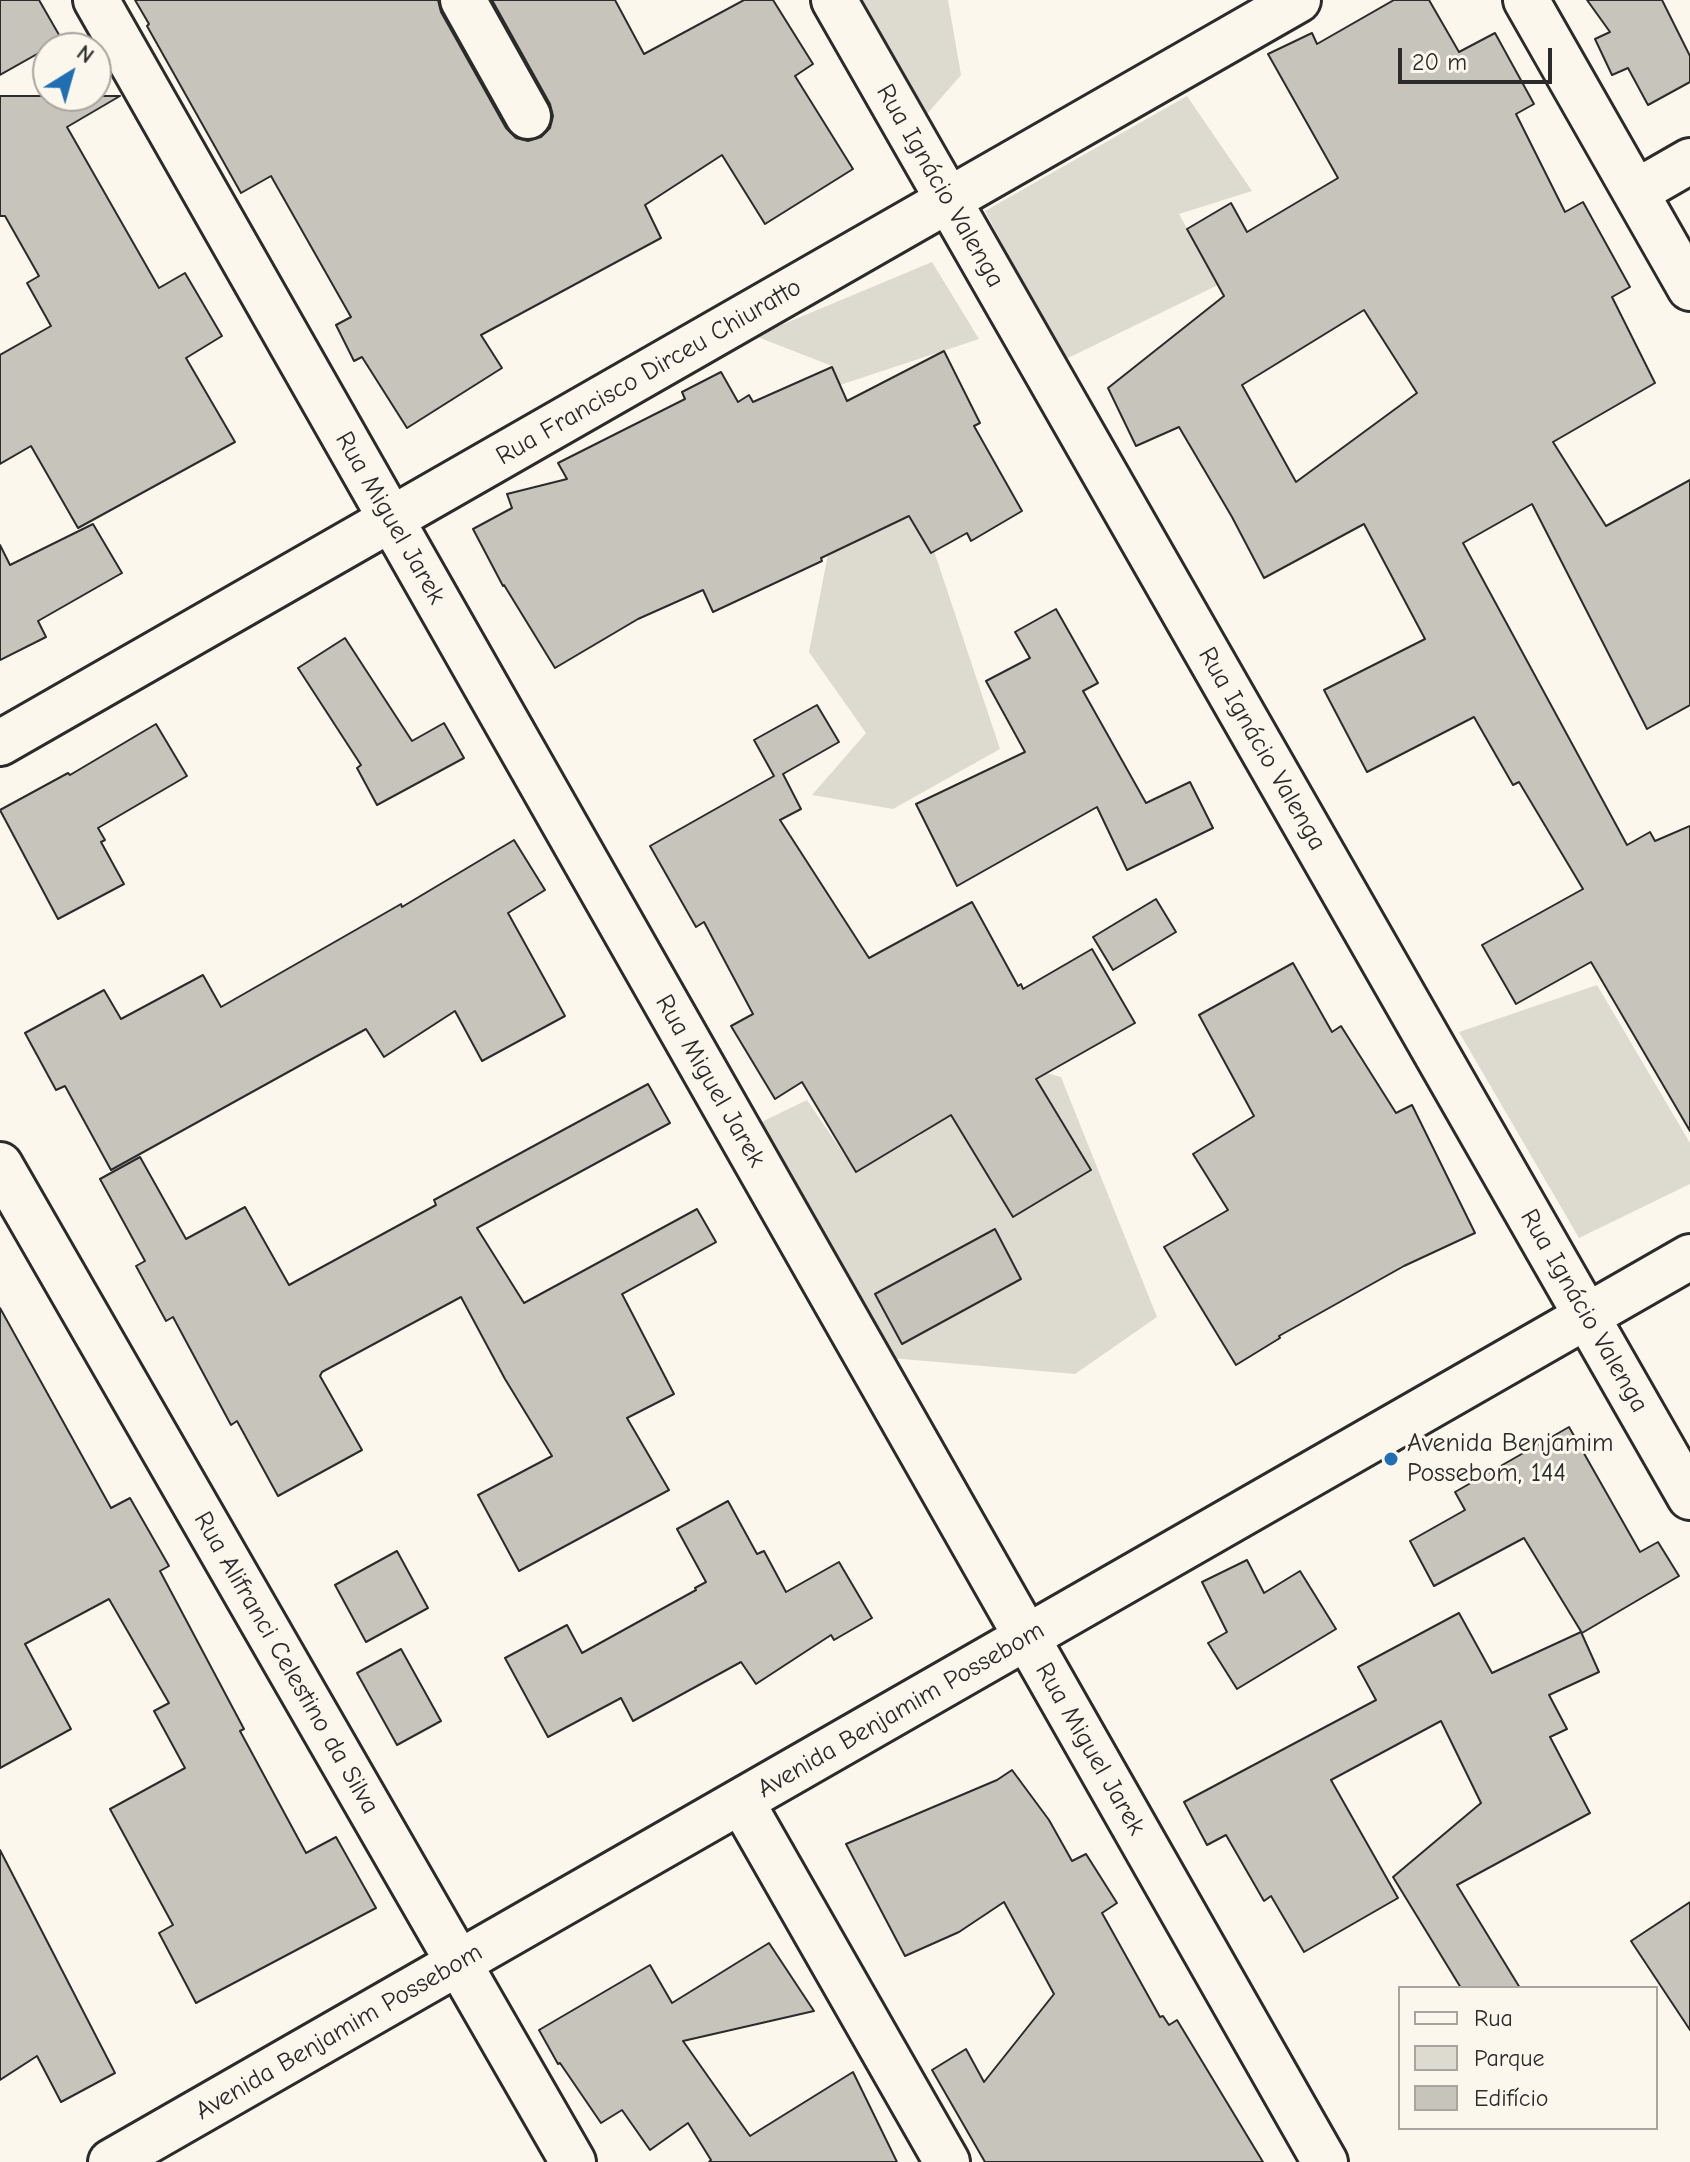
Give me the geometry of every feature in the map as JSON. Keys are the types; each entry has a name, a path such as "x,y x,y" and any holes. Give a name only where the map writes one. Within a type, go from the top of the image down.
{"street":[{"name":"Rua Miguel Jarek","path":"96,0 1325,2162"},
{"path":"463,0 528,116"},
{"name":"Rua Ignácio Valenga","path":"834,0 1690,1497"},
{"name":"Rua Francisco Dirceu Chiuratto","path":"0,743 1298,0"},
{"path":"1526,0 1690,288"},
{"path":"1636,192 1690,161"},
{"name":"Rua Alifranci Celestino da Silva","path":"0,1165 573,2162"},
{"name":"Avenida Benjamim Possebom","path":"111,2162 1690,1257"},
{"path":"741,1801 947,2162"}],"green space":[{"path":"852,0 948,0 961,75 927,114"},
{"path":"1187,96 1252,191 1179,214 1218,285 1064,360 985,211"},
{"path":"932,262 979,339 840,385 832,366 755,336"},
{"path":"908,473 1000,749 893,809 812,795 866,733 809,652 836,513"},
{"path":"1597,985 1690,1143 1690,1184 1579,1238 1459,1032"},
{"path":"973,1053 1061,1077 1157,1317 1075,1374 880,1357 745,1130 807,1100 856,1172 921,1135 876,1074"}],"building":[{"path":"0,0 39,0 57,32 32,32 32,57 0,75"},
{"path":"135,0 438,0 441,12 506,128 516,138 528,141 541,137 550,128 553,116 550,104 492,0 615,0 644,54 744,0 773,0 813,64 795,76 853,169 765,224 722,155 645,205 661,238 481,335 502,368 407,428 362,357 354,361 336,325 351,317 271,176 241,193"},
{"path":"1394,0 1429,0 1459,52 1495,33 1534,104 1516,114 1565,212 1583,202 1630,287 1612,297 1655,383 1553,442 1606,526 1690,480 1690,705 1647,729 1532,504 1463,543 1627,845 1650,832 1655,841 1690,826 1690,1131 1591,962 1516,1004 1482,945 1583,889 1519,782 1513,785 1474,717 1367,772 1324,690 1425,639 1364,524 1264,578 1179,427 1136,446 1108,388 1224,296 1187,229 1231,203 1247,232 1338,178 1268,54 1312,33 1317,44","holes":["1364,310 1417,393 1296,482 1242,385"]},
{"path":"1587,0 1662,0 1690,56 1690,82 1648,105 1628,68 1612,75 1595,39 1610,32"},
{"path":"0,96 32,96 32,112 93,112 67,127 159,288 185,273 222,336 186,358 235,442 78,528 31,446 0,464 0,355 51,326 27,283 39,276 5,216 0,216"},
{"path":"944,351 980,423 974,426 1022,511 971,541 967,533 931,553 909,516 713,612 703,590 638,619 555,668 503,586 473,529 512,508 507,494 567,479 558,463 685,399 682,392 721,372 738,402 749,395 753,402 832,367 847,401"},
{"path":"93,524 122,573 38,621 46,637 0,660 0,545 10,565"},
{"path":"1056,609 1098,683 1083,691 1146,803 1190,782 1213,828 1127,870 1097,807 957,886 916,804 1025,752 986,681 1030,658 1015,632"},
{"path":"345,638 412,741 444,723 464,758 377,805 357,768 361,765 298,668"},
{"path":"817,705 839,742 783,774 801,809 780,820 869,958 972,902 1018,986 1021,984 1023,989 1092,949 1135,1023 1036,1079 1091,1170 1013,1217 951,1115 856,1172 802,1082 775,1099 731,1026 753,1014 704,922 696,927 650,846 774,776 754,740"},
{"path":"156,724 187,776 98,828 105,840 101,842 124,884 58,919 0,810 68,773 70,775"},
{"path":"514,840 545,890 508,913 565,1016 482,1061 455,1011 384,1057 366,1029 111,1170 65,1086 56,1090 25,1033 104,990 121,1019 203,975 221,1007 401,904 402,907"},
{"path":"1156,899 1176,932 1113,970 1093,937"},
{"path":"1293,963 1332,1032 1341,1026 1396,1113 1412,1105 1475,1233 1404,1266 1279,1336 1236,1365 1164,1247 1228,1210 1193,1154 1254,1116 1199,1015"},
{"path":"648,1084 670,1123 477,1228 524,1303 697,1209 716,1242 622,1294 674,1394 627,1418 669,1490 519,1571 478,1495 552,1456 505,1379 461,1297 322,1372 320,1376 362,1450 278,1496 237,1421 231,1425 173,1317 166,1321 136,1266 145,1261 100,1179 140,1157 186,1239 245,1207 289,1285 436,1205 434,1200"},
{"path":"995,1229 1021,1279 902,1344 875,1294"},
{"path":"0,1308 111,1508 130,1498 169,1566 160,1571 244,1729 240,1731 306,1853 336,1837 376,1908 196,2003 159,1933 173,1925 110,1809 185,1768 154,1711 169,1703 109,1599 25,1644 71,1729 0,1768"},
{"path":"1569,1427 1640,1552 1658,1542 1679,1576 1582,1633 1524,1538 1434,1586 1410,1541 1465,1510 1455,1492"},
{"path":"728,1501 757,1554 764,1551 786,1592 839,1562 872,1618 834,1640 831,1635 756,1684 741,1662 633,1721 621,1698 548,1737 505,1658 567,1625 582,1653 696,1590 706,1582 677,1529"},
{"path":"397,1551 428,1608 366,1642 335,1585"},
{"path":"1247,1560 1264,1593 1300,1571 1336,1629 1237,1689 1208,1643 1227,1632 1202,1582"},
{"path":"1459,1613 1492,1673 1581,1632 1599,1672 1549,1695 1567,1729 1550,1737 1590,1813 1457,1885 1519,1986 1460,1986 1393,1877 1481,1803 1441,1721 1331,1780 1398,1898 1304,1952 1271,1896 1264,1901 1226,1835 1207,1845 1184,1802 1376,1700 1358,1667"},
{"path":"401,1649 441,1721 397,1745 357,1673"},
{"path":"1012,1770 1049,1820 1072,1861 1086,1854 1117,1903 1102,1913 1160,2017 1163,2016 1169,2025 1177,2020 1263,2162 985,2162 932,2070 966,2049 984,2082 1054,1994 1004,1902 959,1932 905,1956 846,1844 997,1780"},
{"path":"0,1850 115,2073 61,2102 37,2056 0,2080"},
{"path":"1690,1902 1690,2030 1631,1941"},
{"path":"769,1943 814,2011 683,2041 750,2136 853,2072 897,2162 709,2162 711,2160 688,2123 650,2150 622,2110 601,2123 558,2064 539,2030 650,1965 672,2003"}],"place":[{"name":"Avenida Benjamim Possebom, 144","path":"1391,1459"}]}
